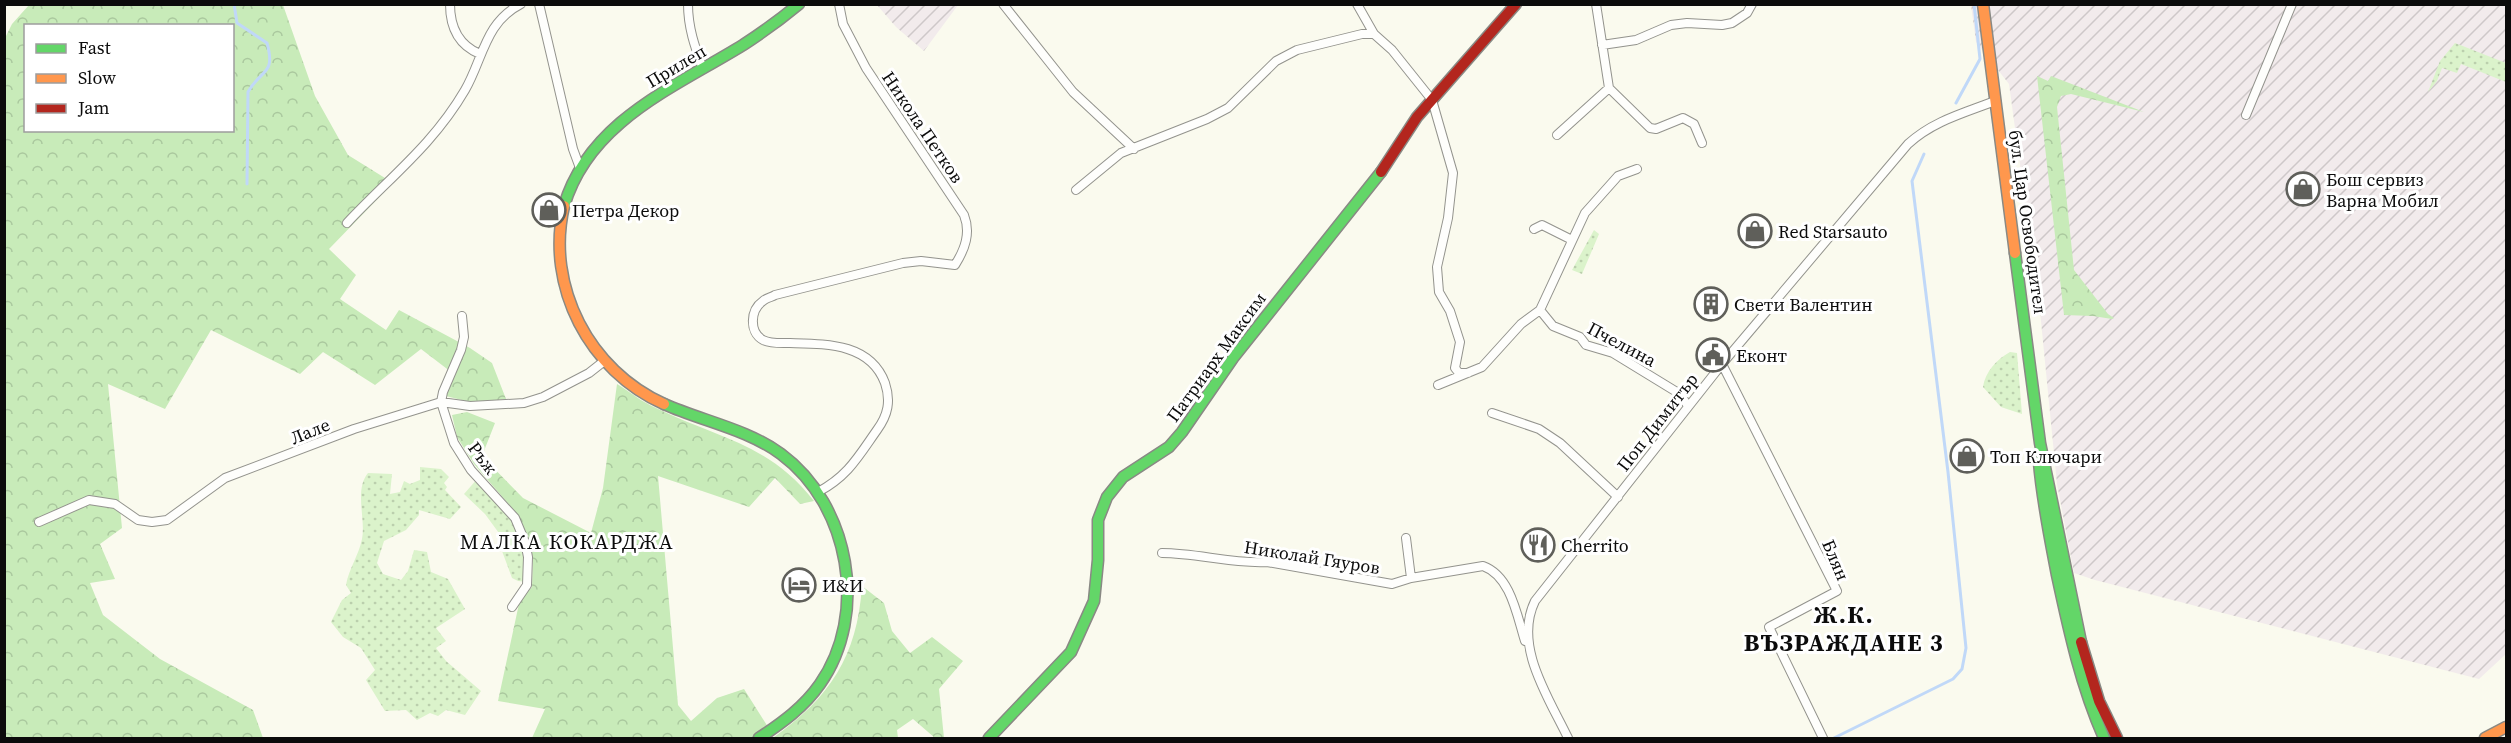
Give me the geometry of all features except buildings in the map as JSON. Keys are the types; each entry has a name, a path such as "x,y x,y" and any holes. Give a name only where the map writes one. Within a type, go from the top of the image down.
{"street":[{"path":"450,4 450,20 458,37 472,51 480,54"},
{"path":"347,223 432,138 465,91 475,72 480,54 493,30 506,15 521,4"},
{"path":"539,4 556,80 580,168"},
{"path":"688,4 692,37 703,69"},
{"name":"Прилеп","path":"759,738 803,705 829,668 844,635 850,604 848,573 840,539 818,492 800,470 772,448 651,399 622,381 603,362 588,342 575,315 566,288 559,228 570,189 580,168 600,141 624,118 767,31 800,4"},
{"name":"Никола Петков","path":"818,492 834,484 854,465 886,417 889,396 880,371 855,351 831,344 780,343 764,340 754,331 752,321 756,309 762,301 776,295 903,263 921,261 955,266 964,249 969,227 964,215 866,68 843,24 839,4"},
{"path":"1002,4 1073,92 1134,149"},
{"path":"1357,4 1374,34 1392,50 1432,100 1453,173 1448,218 1437,267 1439,292 1450,311 1460,342 1455,368 1459,373 1468,373"},
{"name":"Патриарх Максим","path":"989,738 1071,652 1094,601 1098,560 1098,520 1107,497 1123,477 1169,447 1182,432 1233,358 1378,177 1404,134 1516,4"},
{"path":"1596,4 1609,88 1650,128 1656,129 1683,118 1694,124 1702,143"},
{"path":"1602,45 1636,40 1671,26 1687,23 1722,25 1732,23 1747,13 1752,4"},
{"name":"бул. Цар Освободител","path":"1983,4 2040,443 2044,506 2071,639 2091,706 2104,738"},
{"path":"2247,115 2292,4"},
{"path":"1076,190 1121,153 1207,119 1228,108 1276,61 1297,50 1362,34 1374,34"},
{"path":"1557,135 1609,88"},
{"name":"Поп Димитър","path":"1568,738 1533,666 1528,636 1528,614 1532,608 1722,364 1908,144 1921,132 1936,123 1995,100"},
{"path":"1438,386 1482,367 1521,324 1540,310 1585,213 1618,176 1637,168"},
{"path":"1534,229 1542,225 1572,240"},
{"name":"Пчелина","path":"1540,310 1553,326 1580,337 1586,345 1613,353 1680,394 1688,406"},
{"path":"441,402 461,350 464,337 462,316"},
{"name":"Лале","path":"39,522 89,500 115,504 138,520 152,522 167,520 208,488 234,474 354,429 441,402 470,406 524,403 543,397 589,373 603,362"},
{"name":"Блян","path":"1722,364 1837,591 1769,627 1822,738"},
{"name":"Ръж","path":"441,402 454,443 471,470 514,518 525,542 528,557 528,585 512,607"},
{"path":"1492,412 1539,429 1560,443 1618,497"},
{"name":"бул. Цар Освободител","path":"2040,443 2077,627 2095,688 2117,738"},
{"path":"1406,538 1411,579"},
{"name":"Николай Гяуров","path":"1162,553 1189,553 1254,563 1267,562 1392,584 1483,566 1493,570 1500,577 1515,607 1533,666"},
{"path":"2485,738 2506,727"}],"shaded area":[{"path":"877,5 958,5 924,51 896,27"},
{"path":"1971,5 2506,5 2506,654 2479,679 2074,573 2057,484 2040,311 2009,84 1976,42"}],"green space":[{"path":"29,5 283,5 315,96 348,155 393,183 329,249 356,275 340,299 386,330 399,310 470,348 492,363 506,399 473,403 446,396 455,375 421,349 375,385 323,352 300,374 211,330 165,409 108,384 122,528 100,544 115,579 90,583 103,615 160,659 253,710 263,738 5,738 4,40 12,24"},
{"path":"2455,43 2506,63 2506,82 2461,64 2457,73 2442,68 2437,81 2428,92 2440,61"},
{"path":"2037,76 2048,81 2051,76 2144,112 2071,94 2061,96 2057,107 2074,270 2108,314 2114,318 2112,319 2064,315"},
{"path":"1594,230 1599,234 1582,274 1572,270"},
{"path":"2010,352 2017,353 2022,414 2001,407 1983,387 1992,366"},
{"path":"617,384 651,406 760,454 779,466 814,501 800,504 775,478 749,507 658,476 678,705 691,721 717,698 744,689 768,727 752,738 532,738 545,709 498,701 520,599 532,587 533,557 517,514 474,464 457,437 452,415 467,412 495,423 482,456 523,498 591,533 603,488"},
{"path":"420,467 441,469 449,477 444,483 447,487 445,490 461,507 450,519 419,510 419,515 406,530 384,541 377,563 383,574 401,580 408,571 414,550 427,552 431,572 448,579 465,609 436,628 446,641 436,648 446,661 481,691 465,715 446,710 438,716 430,713 417,720 406,710 385,711 366,680 375,670 361,648 343,637 331,622 342,600 351,593 346,585 362,539 361,496 368,473 392,474 390,494 400,492 404,481 410,484 420,480"},
{"path":"478,478 515,518 525,542 528,582 512,578 499,543 504,540 485,514 464,494"},
{"path":"862,586 884,603 892,631 910,653 932,637 963,661 939,689 944,738 935,738 913,719 897,730 898,738 773,738 810,707 837,673 854,634"}],"waterway":[{"path":"234,4 237,23 267,43 270,61 266,71 248,92 247,184"},
{"path":"1956,103 1980,59 1974,4"},
{"path":"1834,738 1953,679 1962,669 1966,648 1948,472 1912,181 1924,154"}],"traffic: fast":[{"path":"564,206 576,176 593,151 637,109 743,45 799,4"},
{"path":"989,738 1071,652 1094,601 1098,560 1098,520 1107,497 1123,477 1169,447 1182,432 1233,358 1381,172"},
{"path":"2015,253 2040,443 2081,642"},
{"path":"664,404 754,438 781,454 804,476 823,502 837,531 845,562 847,594 844,626 835,656 820,684 807,700 759,738"},
{"path":"2039,462 2046,519 2066,617 2082,678 2104,738"}],"traffic: slow":[{"path":"1983,4 2015,253"},
{"path":"564,206 560,236 561,266 568,296 579,323 595,348 614,371 638,389 664,404"},
{"path":"2485,738 2506,727"}],"traffic: jam":[{"path":"1381,172 1417,117 1516,4"},
{"path":"2081,642 2099,701 2117,738"}],"place":[{"name":"Бош сервиз Варна Мобил","path":"2303,189"},
{"name":"Петра Декор","path":"549,210"},
{"name":"Red Starsauto","path":"1755,231"},
{"name":"Свети Валентин","path":"1711,304"},
{"name":"Еконт","path":"1713,355"},
{"name":"Топ Ключари","path":"1967,456"},
{"name":"Cherrito","path":"1538,545"},
{"name":"И&И","path":"799,585"}],"district":[{"name":"МАЛКА КОКАРДЖА","path":"567,541"},
{"name":"Ж.К. ВЪЗРАЖДАНЕ 3","path":"1844,628"}]}
